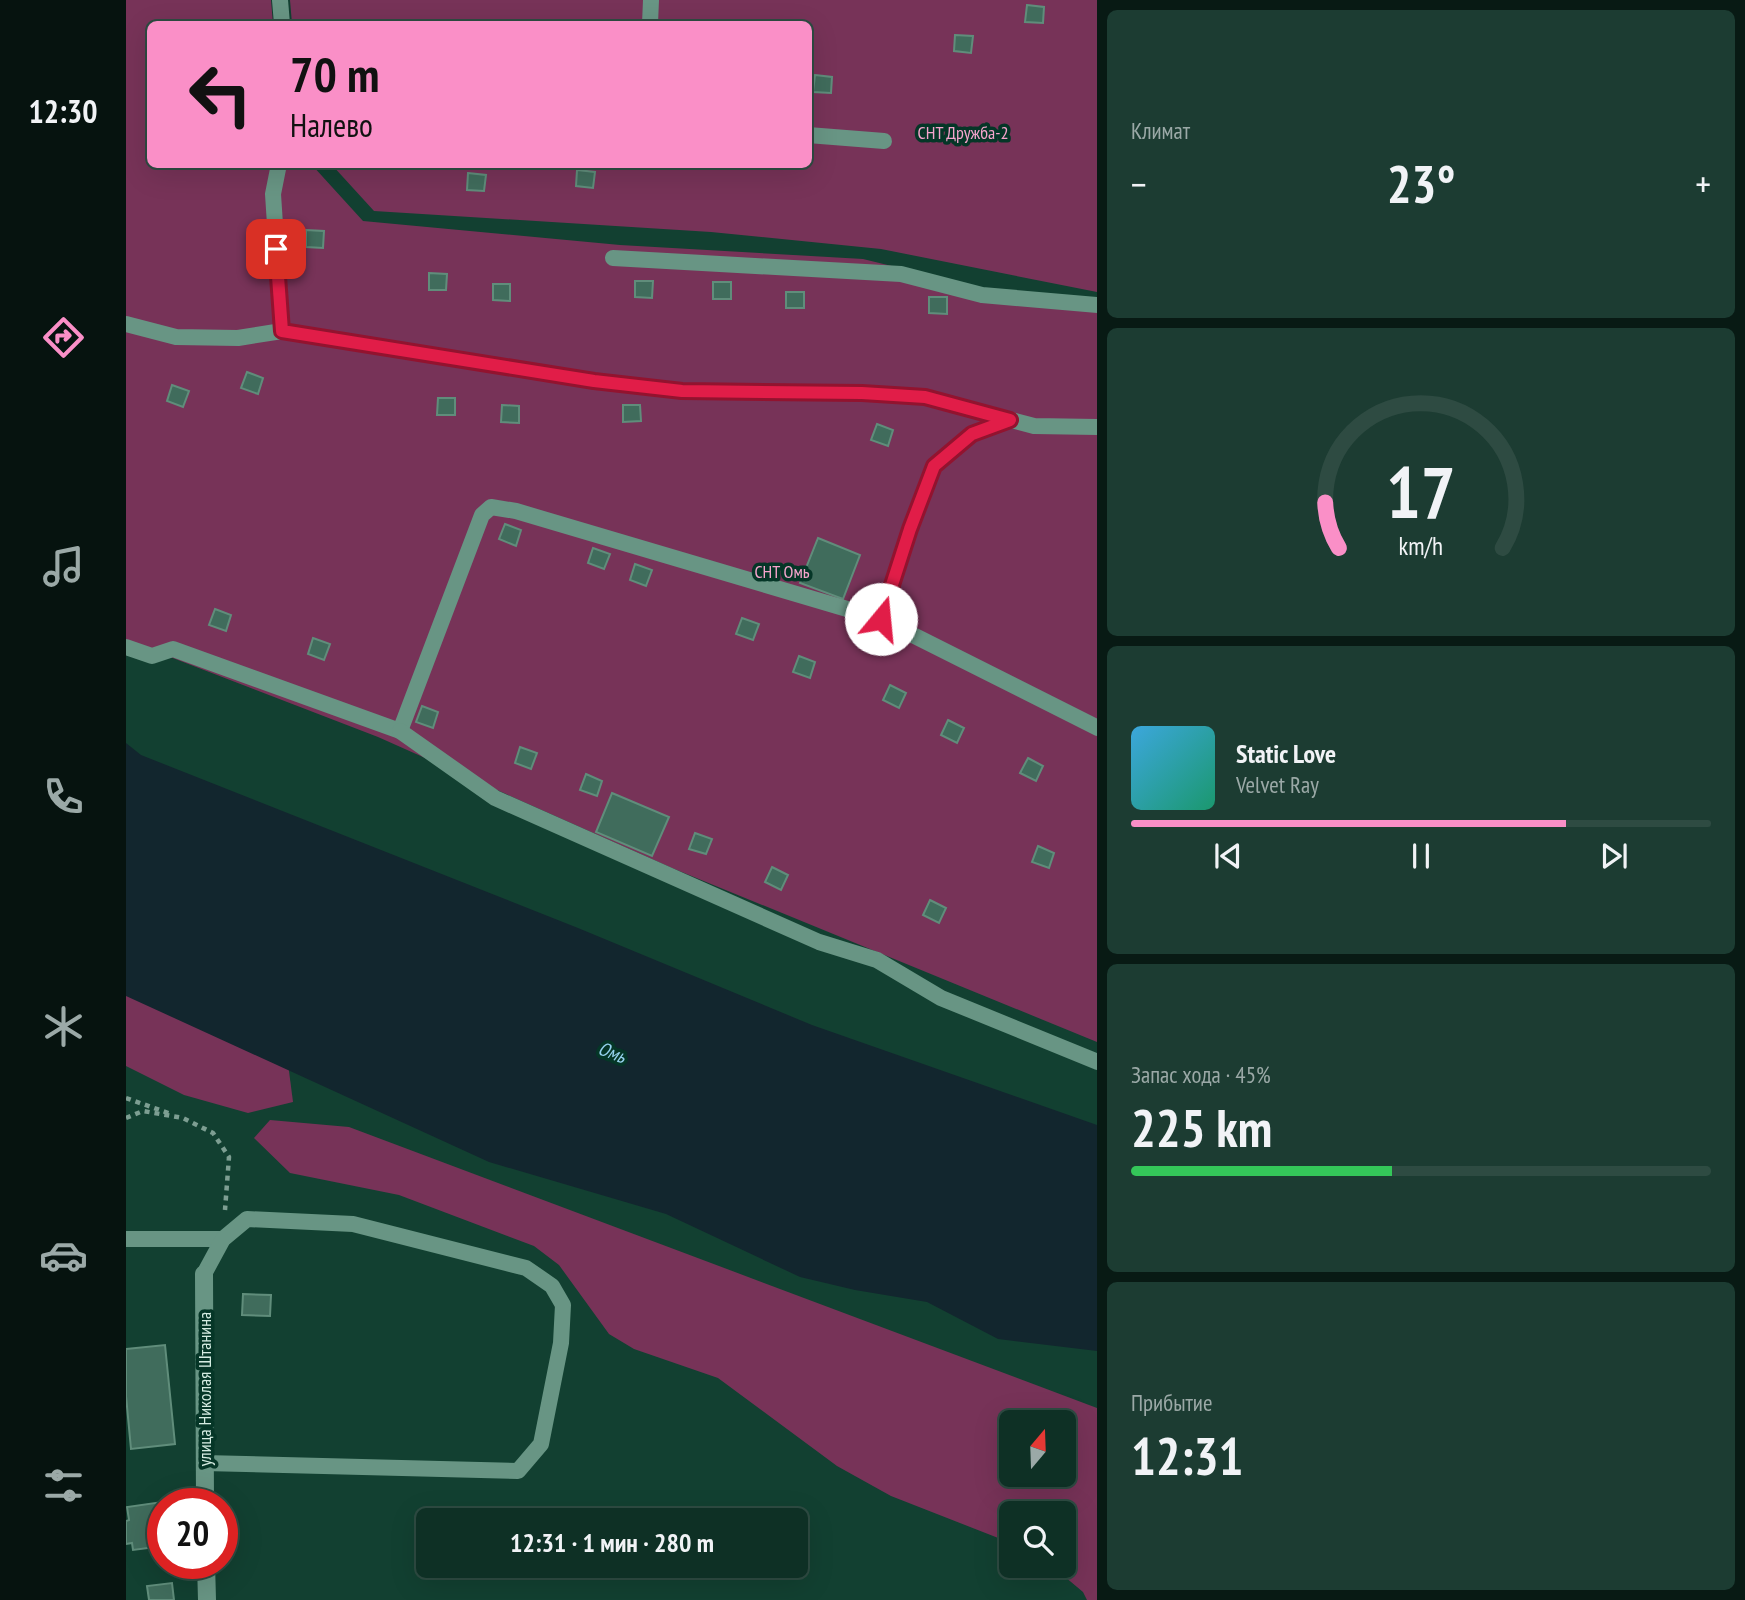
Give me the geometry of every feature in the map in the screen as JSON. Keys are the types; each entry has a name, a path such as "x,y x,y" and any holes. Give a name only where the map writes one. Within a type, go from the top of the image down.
{"street":[{"name":"улица Николая Штанина","path":"204,1275 205,1488"},
{"path":"206,1579 207,1600"}],"lane":[{"path":"280,0 282,21"},
{"path":"650,21 651,0"},
{"path":"812,135 884,141"},
{"path":"278,168 273,194 282,331"},
{"path":"612,258 901,274 982,295 1097,305"},
{"path":"126,324 176,337 237,338 282,331 594,381 682,391 862,393 925,397 1034,426 1097,427"},
{"path":"881,619 934,466 972,434 1010,420"},
{"path":"400,731 482,515 491,507 529,515 881,619 1097,728"},
{"path":"126,647 152,656 173,649 400,731 495,798 819,942 877,960 941,998 1097,1062"},
{"path":"204,1275 223,1239 247,1219 353,1224 526,1268 552,1286 564,1305 561,1343 541,1444 518,1471 204,1463"},
{"path":"126,1239 223,1239"}],"path":[{"path":"126,1098 183,1118 213,1133 229,1157 223,1239"},
{"path":"126,1118 143,1111 183,1118"}],"green space":[{"name":"СНТ Омь","path":"126,0 271,0 273,21 147,21 147,168 315,168 363,221 620,245 863,259 990,290 1097,309 1097,1042 672,868 378,737 126,640"},
{"name":"СНТ Дружба-2","path":"290,0 1097,0 1097,292 881,249 711,232 374,211 335,168 812,168 812,21 292,21"},
{"path":"126,974 286,1048 293,1102 248,1113 184,1095 126,1066"},
{"path":"270,1120 349,1127 1097,1408 1097,1600 1087,1600 1083,1592 1066,1578 1076,1578 1076,1501 999,1501 999,1538 891,1496 837,1466 718,1378 634,1349 609,1334 559,1265 534,1246 399,1195 290,1173 254,1138"}],"water":[{"name":"Омь","path":"126,743 141,755 578,928 812,1025 1097,1125 1097,1351 998,1339 927,1302 855,1290 800,1277 666,1214 489,1162 126,996"}],"building":[{"path":"1027,5 1044,7 1043,23 1025,22"},
{"path":"955,35 973,36 971,53 954,51"},
{"path":"815,75 832,77 831,93 813,92"},
{"path":"577,170 595,172 593,188 576,186"},
{"path":"468,173 486,175 484,191 467,190"},
{"path":"306,230 324,231 323,248 306,247"},
{"path":"429,273 447,274 446,290 429,290"},
{"path":"635,281 653,281 652,298 635,297"},
{"path":"713,282 731,282 731,299 713,299"},
{"path":"493,284 510,284 510,301 493,300"},
{"path":"786,292 804,292 804,308 786,308"},
{"path":"929,297 947,297 947,314 929,313"},
{"path":"247,372 263,378 258,394 241,388"},
{"path":"172,385 189,391 183,407 167,401"},
{"path":"438,398 455,398 455,415 437,415"},
{"path":"502,405 519,406 519,423 501,422"},
{"path":"623,405 640,405 641,421 623,422"},
{"path":"877,424 893,430 888,446 871,440"},
{"path":"505,524 521,530 516,546 499,539"},
{"path":"818,538 860,555 843,599 800,583"},
{"path":"593,548 610,554 604,569 588,563"},
{"path":"635,564 652,570 646,586 630,580"},
{"path":"215,609 231,615 226,631 209,625"},
{"path":"742,618 759,624 753,640 736,634"},
{"path":"313,638 330,644 324,660 308,654"},
{"path":"799,656 815,662 810,678 793,672"},
{"path":"890,685 906,693 899,708 883,700"},
{"path":"422,706 438,712 433,728 416,722"},
{"path":"948,720 964,728 957,743 941,735"},
{"path":"520,747 537,753 531,769 515,763"},
{"path":"1028,758 1043,766 1036,781 1020,773"},
{"path":"586,774 602,781 597,796 580,790"},
{"path":"612,793 669,817 652,856 596,832"},
{"path":"695,833 712,839 706,854 689,849"},
{"path":"1038,846 1054,853 1049,868 1032,862"},
{"path":"772,867 788,875 781,890 765,882"},
{"path":"930,900 946,908 939,923 923,915"},
{"path":"243,1294 271,1295 270,1316 242,1315"},
{"path":"165,1345 175,1444 131,1449 126,1396 126,1349"},
{"path":"147,1504 147,1548 133,1550 132,1543 126,1544 126,1521 129,1520 127,1507"},
{"path":"172,1583 174,1600 149,1600 147,1586"}],"route":[{"path":"276,249 282,331 594,381 682,391 862,393 925,397 1010,420 972,434 934,466 881,619"}]}
